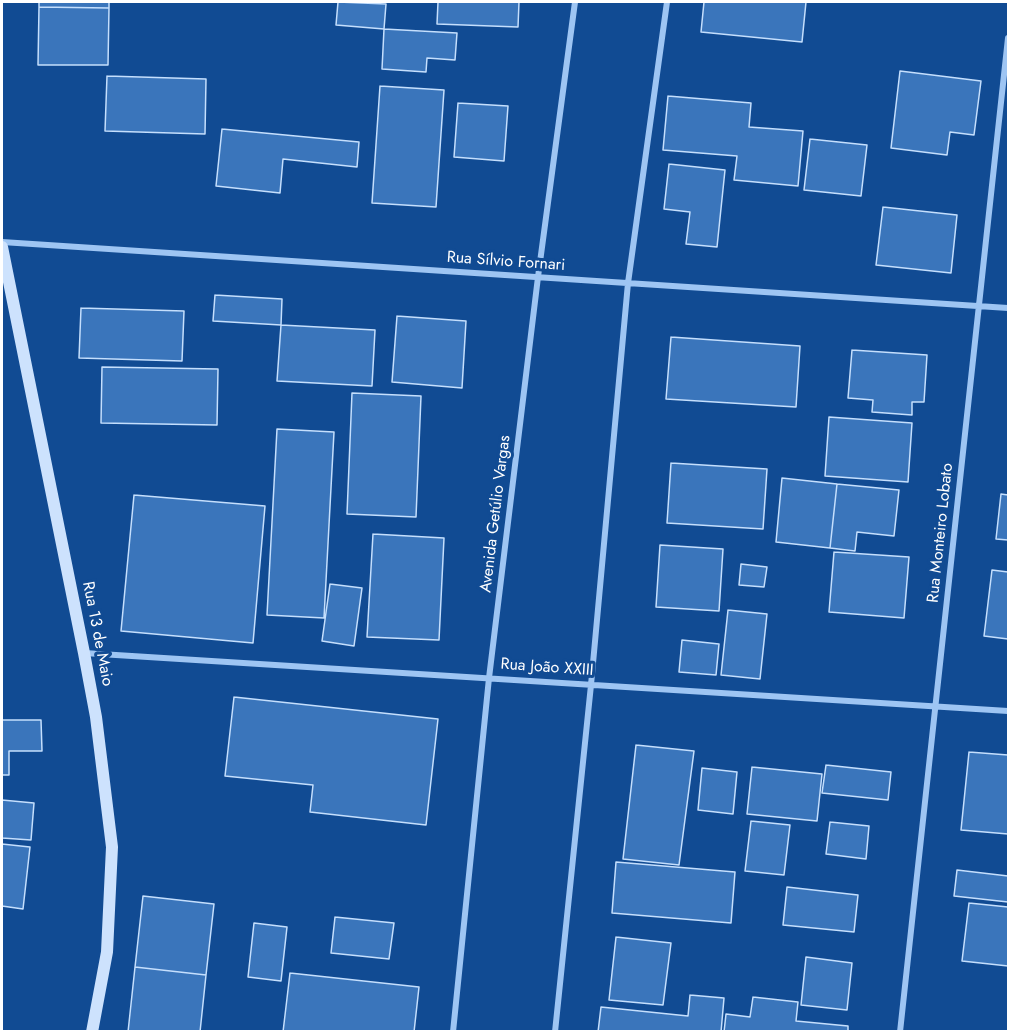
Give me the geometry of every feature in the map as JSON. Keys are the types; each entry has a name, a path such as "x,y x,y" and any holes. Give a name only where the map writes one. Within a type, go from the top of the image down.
{"main road":[{"name":"Rua 13 de Maio","path":"2,247 96,717 112,847 107,952 92,1032"}],"street":[{"name":"Avenida Getúlio Vargas","path":"453,1032 489,678 538,277 575,2"},
{"path":"555,1032 591,685 628,283 667,2"},
{"name":"Rua Monteiro Lobato","path":"900,1032 1008,38"},
{"name":"Rua Sílvio Fornari","path":"2,242 1008,308"},
{"name":"Rua João XXIII","path":"84,653 1008,711"}],"building":[{"path":"39,2 109,2 109,8 39,7"},
{"path":"338,2 386,4 384,29 336,25"},
{"path":"438,2 519,2 518,27 437,24"},
{"path":"704,2 806,2 802,42 701,32"},
{"path":"39,7 109,8 108,65 38,65"},
{"path":"384,29 457,33 455,60 427,58 426,72 382,69"},
{"path":"900,71 981,81 974,135 950,132 947,155 891,148"},
{"path":"107,76 206,79 205,134 105,131"},
{"path":"380,86 444,90 436,207 372,203"},
{"path":"668,96 751,103 749,127 803,131 798,186 734,180 737,156 663,150"},
{"path":"458,103 508,106 504,161 454,157"},
{"path":"222,129 359,142 357,167 283,159 280,193 216,186"},
{"path":"810,139 867,145 861,196 804,190"},
{"path":"669,164 725,170 717,247 686,244 690,212 664,209"},
{"path":"883,207 957,215 951,273 876,265"},
{"path":"215,295 282,299 281,325 213,321"},
{"path":"81,308 184,311 182,361 79,358"},
{"path":"397,316 466,321 462,388 392,382"},
{"path":"281,325 375,330 372,386 277,381"},
{"path":"671,337 800,346 796,407 666,399"},
{"path":"852,350 927,355 924,402 912,402 912,415 872,412 873,400 848,398"},
{"path":"102,367 218,369 217,425 101,423"},
{"path":"352,393 421,396 416,517 347,514"},
{"path":"829,417 912,423 908,482 825,476"},
{"path":"277,429 334,432 324,618 267,615"},
{"path":"671,463 767,469 763,529 667,523"},
{"path":"782,478 837,484 830,548 776,542"},
{"path":"837,484 899,490 894,536 857,532 855,551 830,548"},
{"path":"1001,494 1008,495 1008,540 996,539"},
{"path":"134,495 265,506 253,643 121,631"},
{"path":"373,534 444,538 439,640 367,637"},
{"path":"660,545 723,549 719,611 656,607"},
{"path":"834,552 909,557 904,618 829,612"},
{"path":"741,564 767,567 764,587 739,585"},
{"path":"992,570 1008,572 1008,639 984,636"},
{"path":"330,584 362,588 354,646 322,641"},
{"path":"728,610 767,614 760,679 721,675"},
{"path":"682,640 719,644 716,675 679,672"},
{"path":"234,697 438,719 426,825 310,812 313,785 225,776"},
{"path":"2,720 41,720 42,751 9,751 9,775 2,775"},
{"path":"636,745 694,751 679,865 623,859"},
{"path":"969,752 1008,755 1008,834 961,830"},
{"path":"826,765 891,772 888,800 822,793"},
{"path":"752,767 822,774 817,821 747,814"},
{"path":"702,768 737,772 733,814 698,810"},
{"path":"2,800 34,803 31,840 2,838"},
{"path":"751,821 790,825 784,875 745,871"},
{"path":"830,822 869,826 866,859 826,854"},
{"path":"2,844 30,847 23,909 2,906"},
{"path":"616,862 735,872 731,923 612,913"},
{"path":"957,870 1008,876 1008,902 954,896"},
{"path":"787,887 858,895 854,932 783,925"},
{"path":"143,896 214,904 206,975 135,967"},
{"path":"969,903 1008,907 1008,966 962,961"},
{"path":"335,917 394,923 389,959 331,953"},
{"path":"254,923 287,927 281,981 248,977"},
{"path":"616,937 671,943 663,1005 609,1000"},
{"path":"806,957 852,963 847,1010 801,1005"},
{"path":"135,967 206,975 200,1032 128,1032"},
{"path":"290,973 419,987 414,1032 283,1032"},
{"path":"690,995 724,998 721,1032 598,1032 601,1007 688,1016"},
{"path":"753,997 798,1002 796,1021 848,1026 848,1032 724,1032 726,1014 750,1017"}]}
